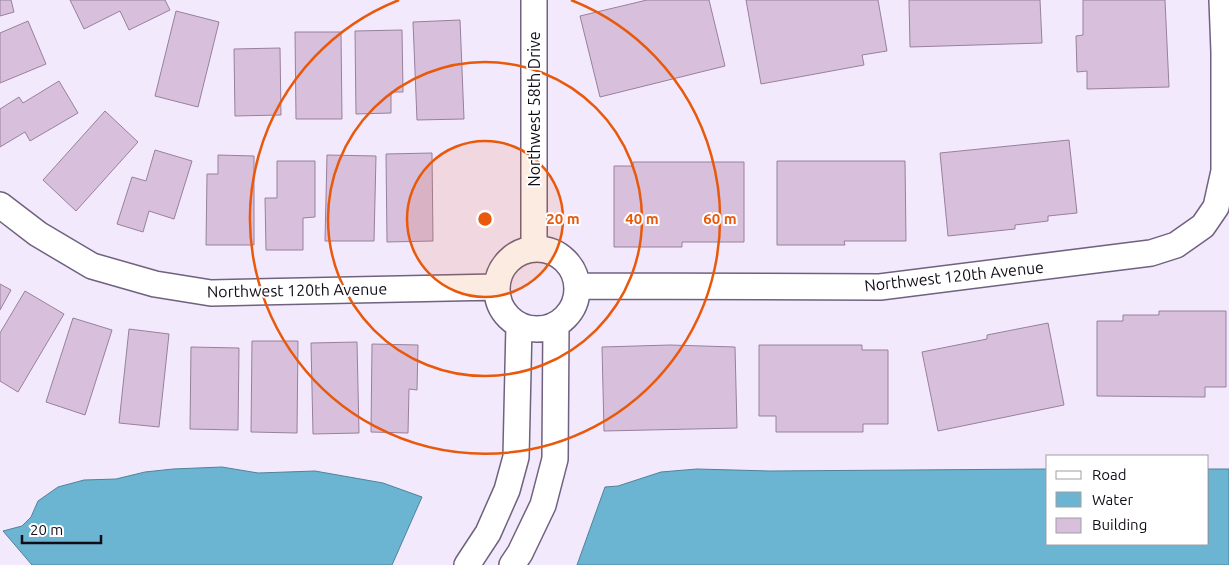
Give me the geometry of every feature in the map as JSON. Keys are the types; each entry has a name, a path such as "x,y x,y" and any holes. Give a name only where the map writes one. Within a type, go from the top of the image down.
{"street":[{"name":"Northwest 58th Drive","path":"534,0 534,248"},
{"name":"Northwest 120th Avenue","path":"578,286 880,287 1151,253 1176,245 1203,226 1216,207 1224,171 1222,0"},
{"name":"Northwest 120th Avenue","path":"0,205 38,234 92,266 155,284 211,293 497,287"},
{"path":"534,248 550,250 564,258 573,271 578,286 576,301 568,315 556,325 544,329 531,329 519,326 507,316 499,302 497,287 500,273 508,260 520,252 534,248"},
{"path":"512,565 520,553 542,505 555,459 556,325"},
{"path":"467,565 488,532 507,490 516,457 519,326"}],"water":[{"path":"222,467 258,473 315,471 383,483 422,497 392,565 32,565 3,531 22,526 31,517 38,501 58,487 84,480 116,479 145,472"},
{"path":"697,469 769,471 1046,469 1046,545 1209,545 1209,469 1229,469 1229,565 577,565 605,487 618,486 661,472"}],"building":[{"path":"0,0 11,0 14,12 0,16"},
{"path":"70,0 165,0 170,10 129,30 120,11 84,29"},
{"path":"647,0 709,0 725,66 600,97 580,16"},
{"path":"746,0 878,0 887,51 862,55 864,65 761,84"},
{"path":"909,0 1040,0 1042,43 910,47"},
{"path":"1083,0 1165,0 1169,87 1087,89 1087,71 1077,72 1076,36 1083,35"},
{"path":"176,11 219,22 198,107 155,96"},
{"path":"460,20 464,119 417,120 413,22"},
{"path":"28,21 46,64 0,83 0,33"},
{"path":"402,30 403,92 391,92 391,113 356,114 355,31"},
{"path":"295,32 341,32 342,119 296,119"},
{"path":"280,48 281,115 235,116 234,49"},
{"path":"59,81 78,113 30,141 25,132 0,147 0,109 19,97 23,103"},
{"path":"105,111 138,142 76,211 43,180"},
{"path":"1069,140 1077,213 1048,216 1048,221 1015,225 1015,229 948,236 940,153"},
{"path":"155,150 192,161 174,219 149,211 143,232 117,224 132,177 146,181"},
{"path":"432,153 433,241 387,242 386,154"},
{"path":"218,155 254,156 254,245 206,245 207,174 218,174"},
{"path":"327,155 376,156 374,241 325,241"},
{"path":"277,161 315,161 315,217 303,218 303,250 266,250 265,198 277,198"},
{"path":"777,161 905,161 906,241 844,241 845,245 777,245"},
{"path":"633,162 744,162 744,242 682,242 682,247 614,247 614,166 633,166"},
{"path":"0,284 11,290 0,310"},
{"path":"25,291 64,314 18,392 0,381 0,333"},
{"path":"1159,311 1226,311 1226,387 1205,387 1205,397 1097,396 1097,321 1123,321 1123,315 1159,315"},
{"path":"73,318 112,330 85,415 46,402"},
{"path":"1048,323 1064,405 938,431 922,352 987,339 987,335"},
{"path":"129,329 169,334 159,427 119,423"},
{"path":"252,341 298,341 297,433 251,432"},
{"path":"357,342 359,433 313,434 311,343"},
{"path":"372,344 418,345 417,390 409,389 408,433 371,432"},
{"path":"670,345 735,347 737,428 604,431 602,347"},
{"path":"759,345 862,345 862,350 888,350 888,424 863,424 863,432 776,432 776,416 759,416"},
{"path":"191,347 239,348 238,430 190,429"}]}
